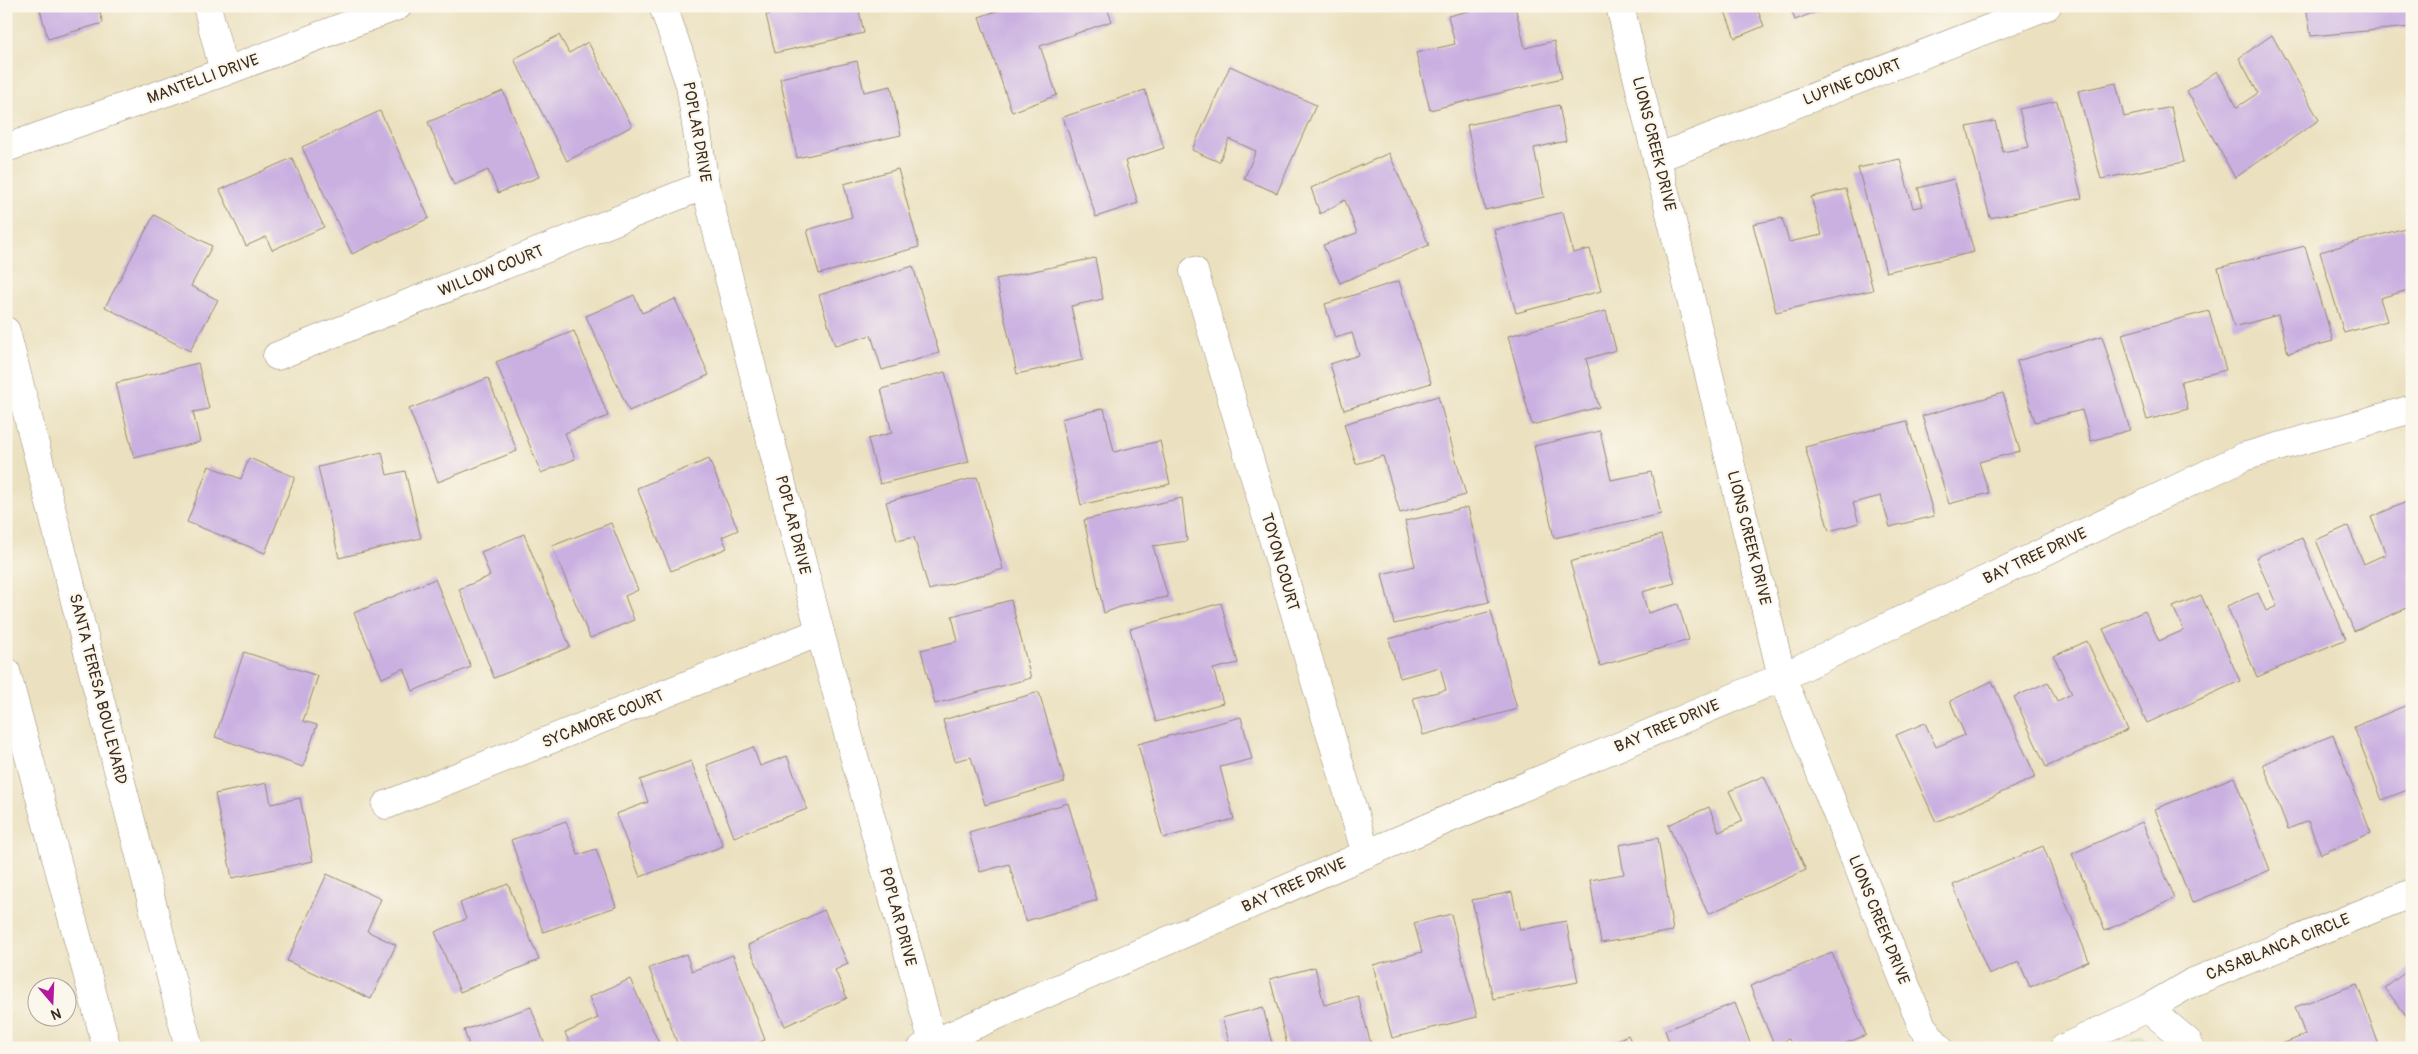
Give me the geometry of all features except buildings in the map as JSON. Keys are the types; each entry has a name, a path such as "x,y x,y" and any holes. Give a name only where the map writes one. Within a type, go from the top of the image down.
{"street":[{"path":"207,6 224,72"},
{"name":"MANTELLI DRIVE","path":"6,148 224,72 398,6"},
{"name":"POPLAR DRIVE","path":"664,6 690,85 706,185 928,1045"},
{"name":"LIONS CREEK DRIVE","path":"1620,6 1782,677 1922,1026 1939,1048"},
{"name":"LUPINE COURT","path":"1657,158 2047,6"},
{"name":"WILLOW COURT","path":"277,356 706,185"},
{"name":"TOYON COURT","path":"1194,270 1366,854"},
{"name":"SANTA TERESA BOULEVARD","path":"6,331 189,1048"},
{"name":"BAY TREE DRIVE","path":"928,1045 1366,854 1782,677 2243,457 2412,409"},
{"name":"SYCAMORE COURT","path":"386,805 820,632"},
{"path":"6,671 107,1048"},
{"name":"CASABLANCA CIRCLE","path":"2064,1048 2148,1008 2191,983 2412,893"},
{"path":"2148,1008 2187,1041 2190,1048"}],"green space":[{"path":"2141,1036 2155,1048 2117,1048"}]}
